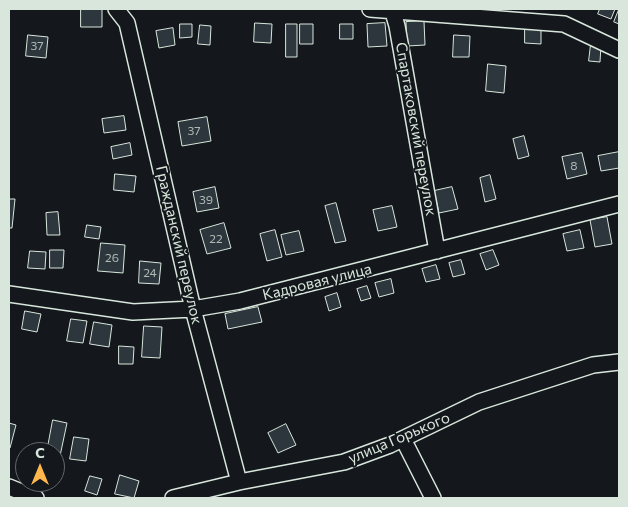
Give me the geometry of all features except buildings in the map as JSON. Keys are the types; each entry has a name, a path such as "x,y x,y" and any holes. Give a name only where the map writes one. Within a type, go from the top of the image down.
{"street":[{"name":"Гражданский переулок","path":"116,9 127,23 193,309 239,482"},
{"path":"370,9 392,9 564,24 619,50"},
{"name":"Спартаковский переулок","path":"392,9 397,26 437,251"},
{"name":"Кадровая улица","path":"9,294 133,312 193,309 240,302 619,204"},
{"name":"улица Горького","path":"173,498 239,482 344,462 403,439 480,402 593,365 619,362"},
{"path":"403,439 433,498"},
{"path":"9,487 36,498"}]}
